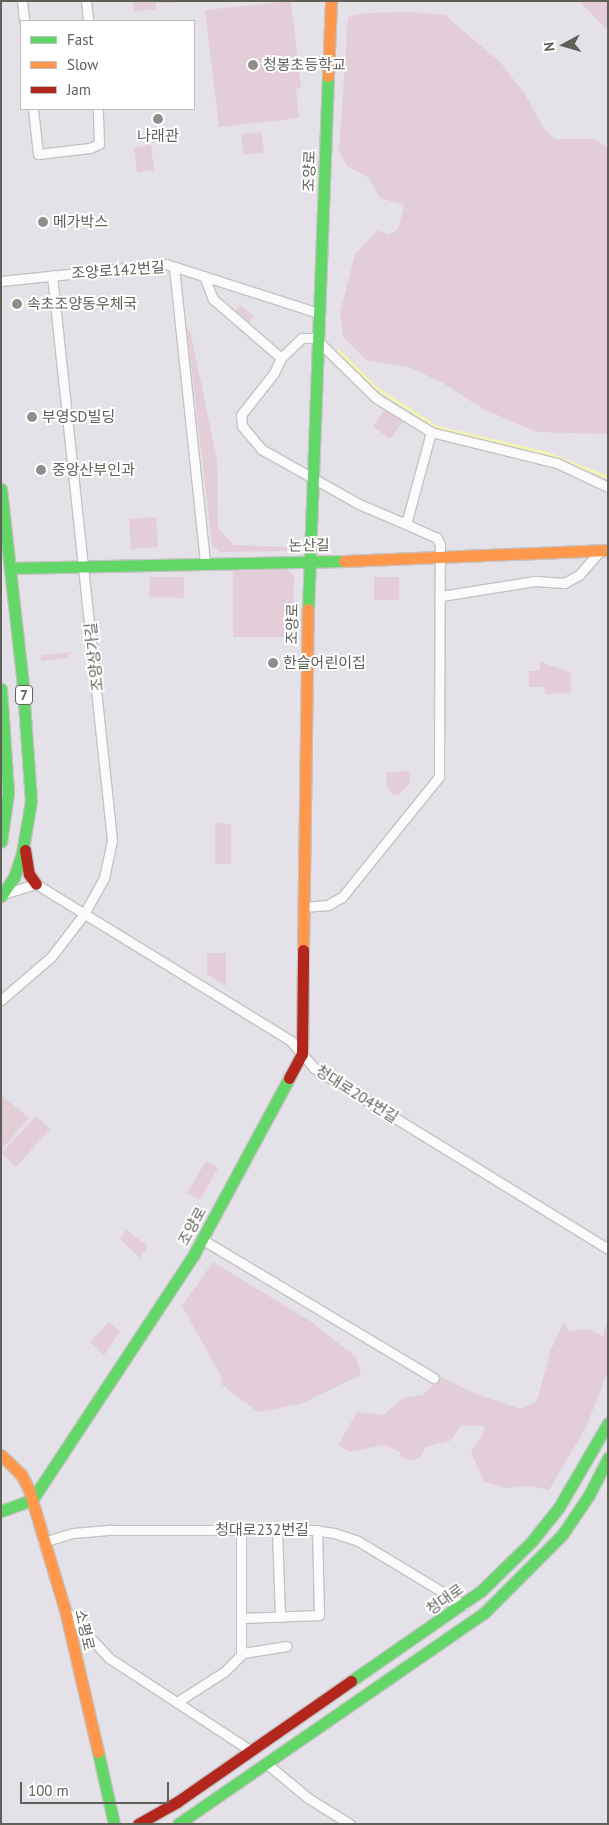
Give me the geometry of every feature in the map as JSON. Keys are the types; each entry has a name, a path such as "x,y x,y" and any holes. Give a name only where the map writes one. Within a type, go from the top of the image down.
{"street":[{"path":"22,1 24,20"},
{"path":"86,1 88,20"},
{"name":"조양로","path":"32,1500 203,1240 302,1054 311,477 331,1"},
{"path":"33,110 38,154 99,144 98,110"},
{"name":"조양로142번길","path":"1,281 162,264 319,313"},
{"path":"174,267 205,563"},
{"name":"조양상가길","path":"1,1000 51,958 84,914 104,878 112,840 52,275"},
{"path":"204,276 213,299 281,358"},
{"path":"304,907 328,904 342,897 438,781 441,559 437,538 371,510 261,449 242,426 241,415 274,373 281,358 302,338 318,340 376,398 431,432 557,463 608,488"},
{"path":"406,524 431,432"},
{"name":"7","path":"1,489 30,773 31,801 24,844 14,877 2,895"},
{"path":"441,596 535,581 564,583 579,575 604,550"},
{"name":"논산길","path":"10,568 309,560 441,559 604,550"},
{"name":"7","path":"1,689 8,794 1,842"},
{"path":"2,895 36,884 29,874 24,844"},
{"name":"청대로204번길","path":"36,884 290,1040 314,1068 607,1248"},
{"path":"203,1240 434,1378"},
{"name":"청대로","path":"138,1824 177,1802 464,1604 532,1540 586,1466 608,1423"},
{"name":"소평로","path":"1,1456 26,1482 32,1500 65,1610 114,1824"},
{"path":"178,1824 484,1613 551,1548 572,1520 608,1458"},
{"path":"586,1466 600,1474"},
{"path":"1,1511 32,1500"},
{"name":"청대로232번길","path":"44,1542 73,1533 111,1530 317,1530 358,1541 464,1604"},
{"path":"241,1530 241,1655"},
{"path":"277,1530 280,1617"},
{"path":"242,1618 319,1615 317,1530"},
{"path":"65,1610 109,1658 251,1751 308,1798 350,1824"},
{"path":"177,1702 224,1672 241,1655 286,1646"}],"shaded area":[{"path":"133,1 175,1 176,3 156,3 156,9 134,12"},
{"path":"291,1 301,88 296,89 299,118 219,127 205,10"},
{"path":"579,1 608,1 608,31"},
{"path":"410,12 445,15 501,63 524,93 545,130 555,139 593,139 608,147 608,434 537,432 483,409 443,383 409,367 366,360 343,337 340,313 355,254 378,230 389,235 398,229 404,205 380,198 369,178 347,166 339,151 348,17 367,13"},
{"path":"261,132 264,152 244,155 241,134"},
{"path":"151,145 154,170 137,172 134,147"},
{"path":"240,305 254,316 249,323 235,311"},
{"path":"187,330 190,330 217,460 218,528 234,545 288,547 286,551 220,552 212,545"},
{"path":"385,408 404,420 390,439 373,427"},
{"path":"156,517 158,547 131,549 129,519"},
{"path":"288,570 294,576 293,637 233,637 233,571"},
{"path":"150,577 184,577 184,598 149,597"},
{"path":"374,577 399,577 399,600 374,600"},
{"path":"73,652 66,658 40,661 42,655"},
{"path":"540,662 571,672 571,693 545,694 544,687 529,687 529,671 540,671"},
{"path":"409,771 410,783 398,796 391,793 387,786 386,772"},
{"path":"215,823 231,824 231,864 215,864"},
{"path":"207,953 226,953 226,986 207,974"},
{"path":"1,1095 29,1118 1,1150"},
{"path":"36,1116 50,1129 16,1167 1,1153"},
{"path":"206,1161 218,1168 200,1200 187,1193"},
{"path":"126,1230 148,1246 140,1258 120,1239"},
{"path":"213,1262 313,1323 356,1357 361,1375 301,1404 258,1412 221,1384 221,1376 182,1306"},
{"path":"608,1319 607,1374 586,1427 549,1490 529,1486 508,1488 484,1482 471,1452 485,1430 483,1426 461,1426 450,1441 425,1447 422,1456 413,1461 400,1457 400,1452 384,1445 349,1452 338,1445 357,1412 383,1415 404,1398 423,1395 441,1377 476,1394 521,1409 537,1401 550,1352 563,1323 570,1331 588,1329 603,1336"},
{"path":"109,1322 120,1332 104,1355 90,1342"}],"waterway":[{"path":"338,350 375,387 437,427 544,452 608,477"}],"traffic: fast":[{"path":"308,609 328,76"},
{"path":"1,489 22,675 31,801 22,853 14,877 1,896"},
{"path":"10,568 344,561"},
{"path":"1,689 8,793 1,842"},
{"path":"1,1511 32,1500 194,1254 289,1078"},
{"path":"351,1681 481,1591 532,1541 559,1507 608,1423"},
{"path":"178,1824 484,1613 562,1535 589,1495 608,1458"},
{"path":"98,1752 114,1824"}],"traffic: slow":[{"path":"328,76 331,1"},
{"path":"344,561 608,550"},
{"path":"303,950 308,609"},
{"path":"1,1455 21,1474 29,1490 65,1610 98,1752"}],"traffic: jam":[{"path":"25,850 29,874 36,884"},
{"path":"289,1078 302,1054 303,950"},
{"path":"138,1824 177,1802 351,1681"}],"place":[{"name":"청봉초등학교","path":"253,65"},
{"name":"나래관","path":"158,119"},
{"name":"메가박스","path":"43,222"},
{"name":"속초조양동우체국","path":"17,304"},
{"name":"부영SD빌딩","path":"32,417"},
{"name":"중앙산부인과","path":"41,470"},
{"name":"한슬어린이집","path":"273,663"}]}
